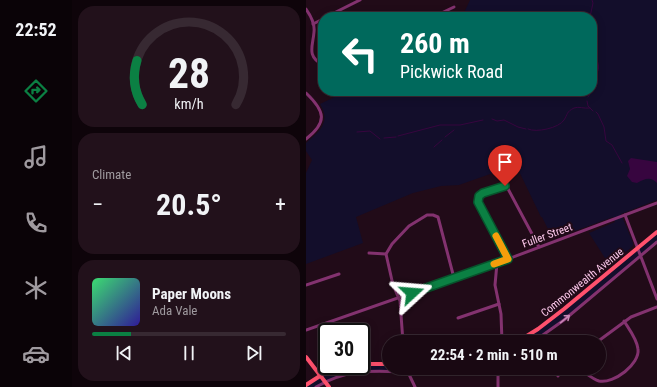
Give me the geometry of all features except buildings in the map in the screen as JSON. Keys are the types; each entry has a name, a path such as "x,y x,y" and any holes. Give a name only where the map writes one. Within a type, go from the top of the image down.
{"main road":[{"name":"Commonwealth Avenue","path":"528,335 564,309 657,232"},
{"path":"306,357 329,387"},
{"path":"370,364 382,364"},
{"path":"306,385 320,376"}],"street":[{"path":"336,12 360,0"},
{"path":"444,12 454,7"},
{"path":"306,8 313,24 314,32 311,52 318,61"},
{"path":"313,24 318,22"},
{"path":"306,93 322,112 322,118 319,125 306,139"},
{"path":"306,99 310,97"},
{"path":"508,259 478,202 479,196 483,193 497,188 507,187 539,248"},
{"name":"Fuller Street","path":"306,330 539,248 657,203"},
{"path":"402,335 399,297 393,285 386,254 392,244 409,226 427,215 438,217 454,278"},
{"path":"625,216 657,299"},
{"name":"Commonwealth Avenue","path":"543,335 560,323 657,242"},
{"path":"368,253 386,254"},
{"path":"497,263 495,285 502,321 502,335"},
{"path":"306,285 339,274"},
{"path":"458,318 499,304"},
{"path":"606,335 624,321 637,314 657,307"},
{"path":"588,375 596,380 606,381 615,378 630,367 636,359 638,349 636,342 624,321"},
{"path":"316,387 344,374 367,371 382,371"},
{"path":"409,375 415,387"},
{"path":"498,375 498,387"}],"shaded area":[{"path":"470,0 657,0 657,200 621,214 633,246 610,266 589,233 615,222 613,217 553,239 516,165 459,185 441,186 413,193 356,217 363,243 306,264 306,173 312,160 306,151 306,143 316,134 324,121 323,110 320,104 337,96 597,96 597,12 464,12"},
{"path":"631,158 657,162 657,183 652,179 645,179 637,183 632,182 627,176 630,169 628,161"},
{"path":"657,232 657,242 582,305 542,335 528,335 538,329"},
{"path":"382,364 382,371 370,371 370,365"},
{"path":"344,375 316,387 306,387 306,385 320,376"}],"waterway":[{"path":"591,12 593,3 592,0"},
{"path":"587,101 588,106 593,111"},
{"path":"528,129 536,130 553,127 561,123 571,109 578,107 590,108"},
{"path":"596,112 604,127 606,141 612,145 622,163"},
{"path":"492,119 497,121 504,120 526,129"},
{"path":"398,136 440,125 460,125 483,120"},
{"path":"445,137 454,130"},
{"path":"357,132 370,131 380,139"},
{"path":"384,138 396,137"},
{"path":"434,147 442,140"}],"slow traffic":[{"path":"494,264 508,259 496,236"}],"route":[{"path":"412,293 508,259 478,202 479,196 483,193 505,186"}]}
